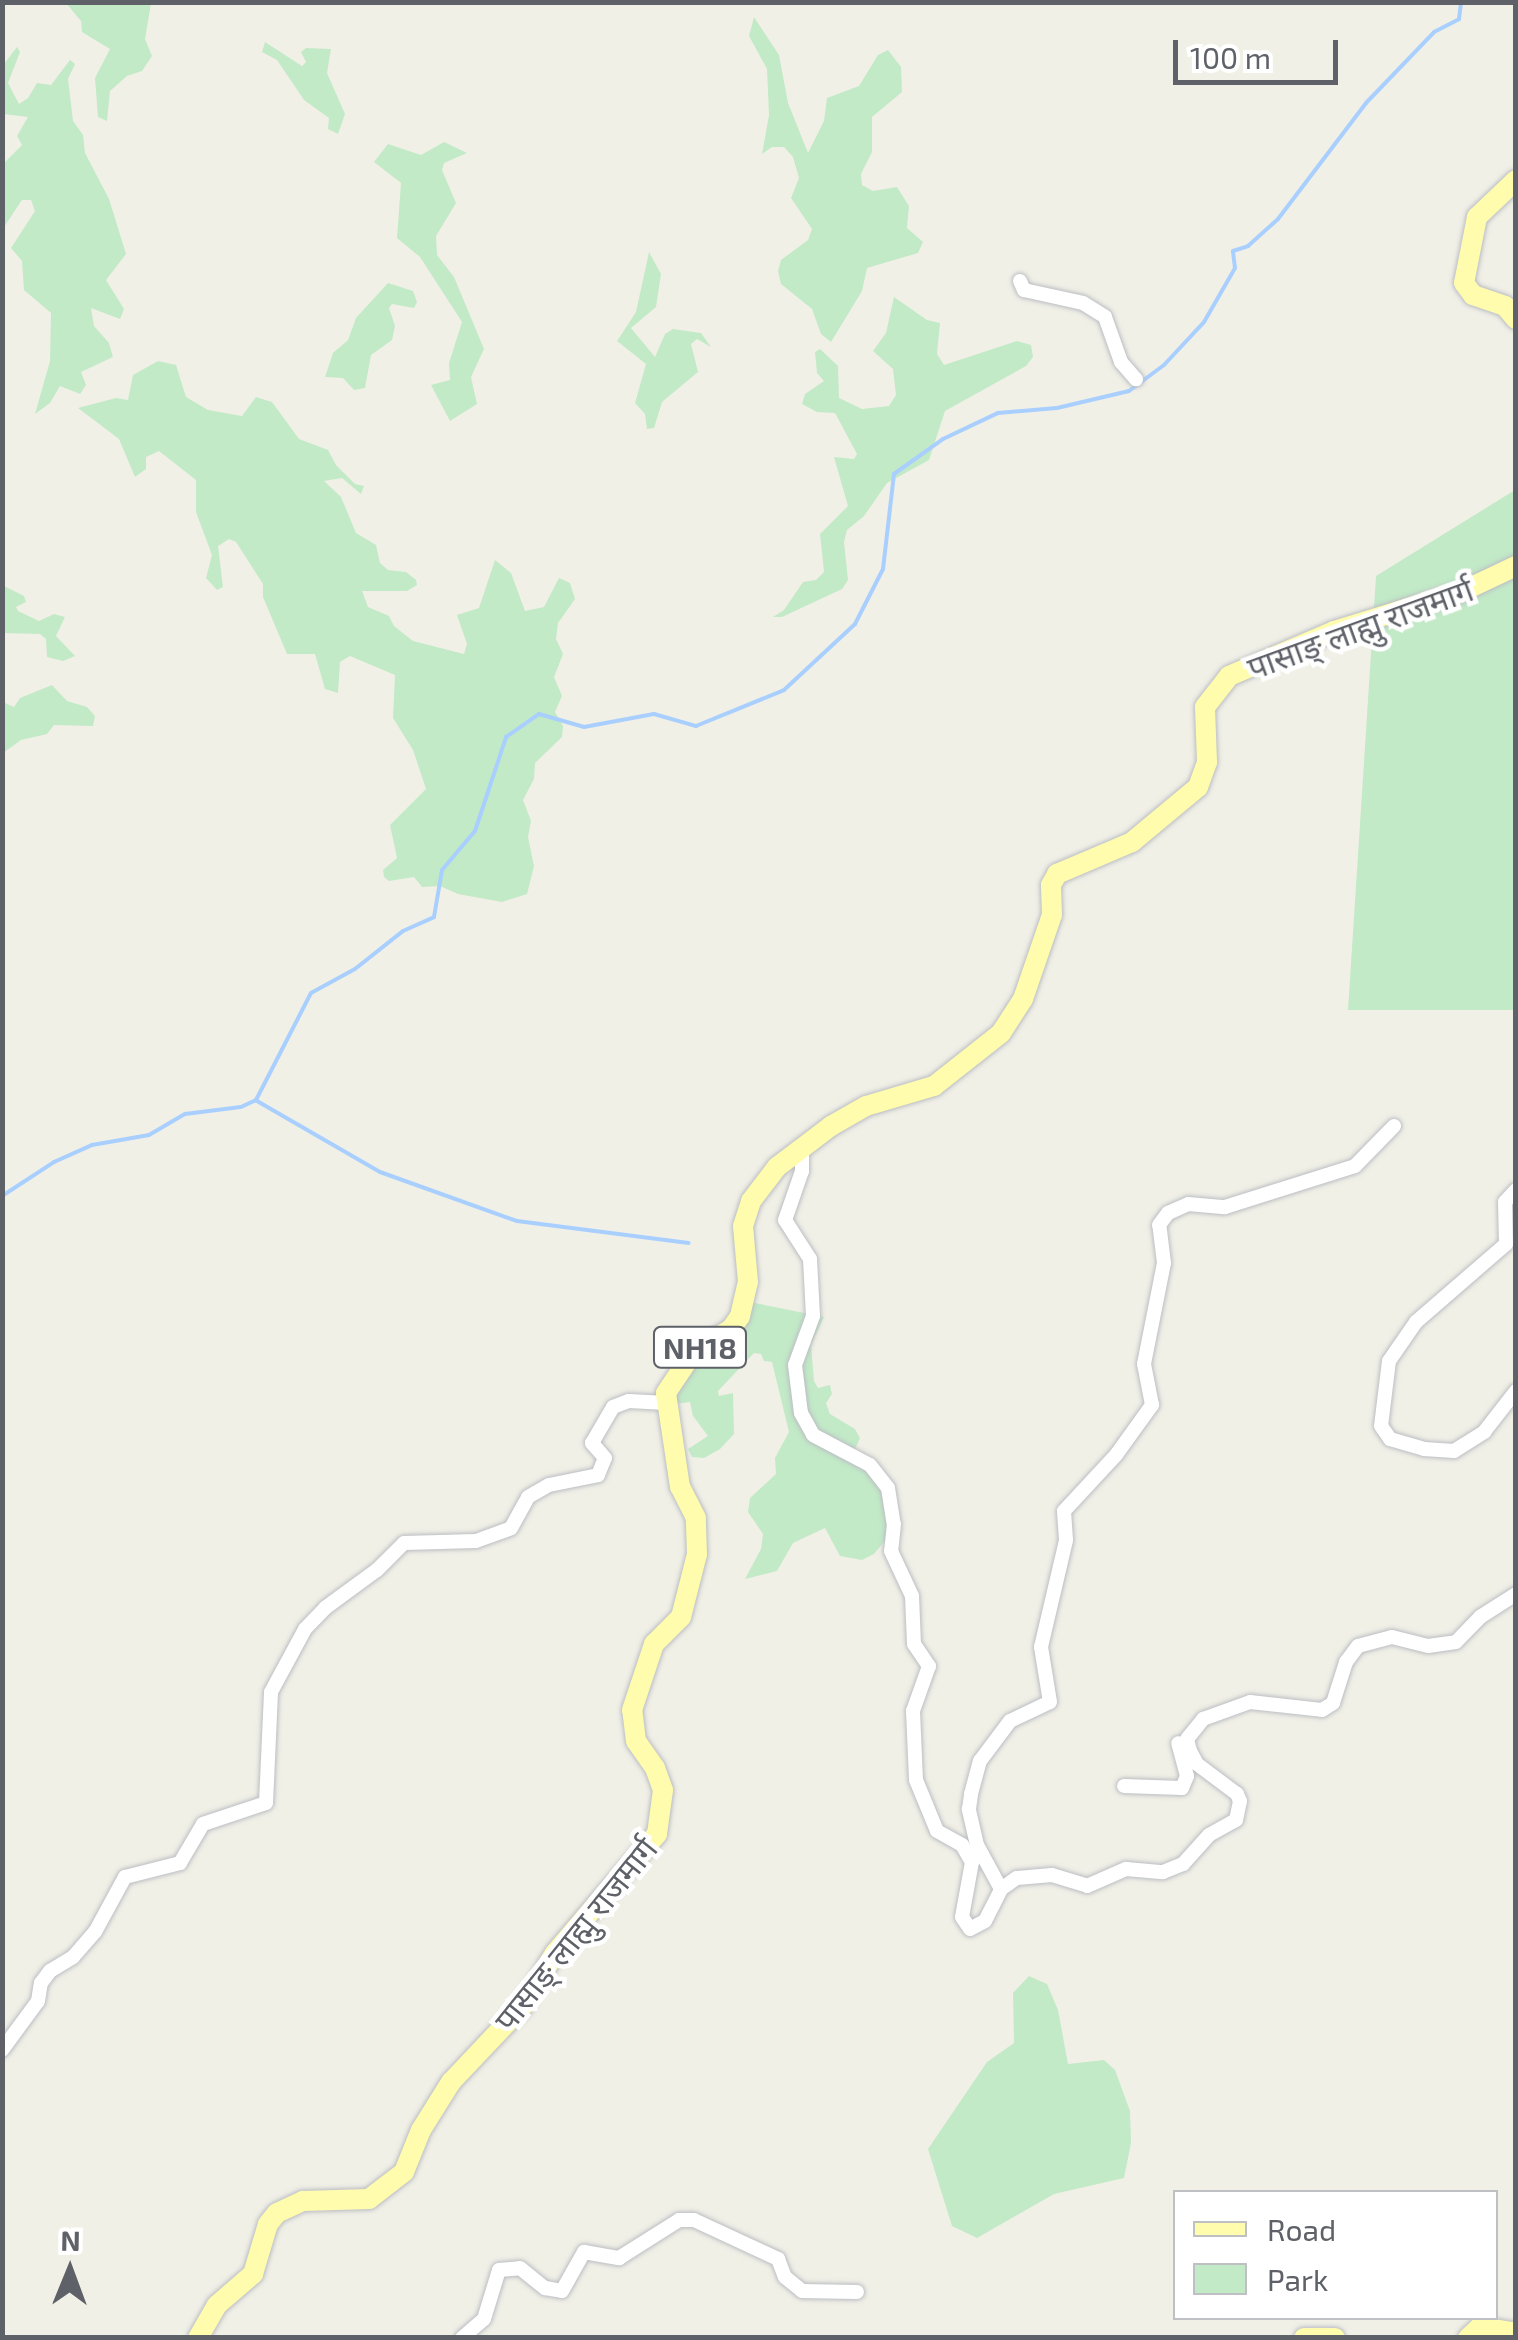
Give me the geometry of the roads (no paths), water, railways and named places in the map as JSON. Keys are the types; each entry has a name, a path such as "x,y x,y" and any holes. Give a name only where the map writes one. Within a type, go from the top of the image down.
{"main road":[{"path":"1516,180 1477,216 1464,283 1473,295 1505,306 1516,319"},
{"name":"पासाङ् लाह्मु राजमार्ग","path":"198,2338 217,2305 253,2274 268,2224 277,2213 304,2201 369,2199 404,2172 421,2130 451,2082 522,2007 555,1953 657,1834 663,1790 655,1768 636,1742 632,1710 654,1644 681,1618 697,1554 696,1518 680,1487 666,1403 669,1384 694,1352 731,1329 740,1316 748,1282 745,1215 777,1167 866,1106 934,1086 1002,1033 1023,999 1052,915 1051,885 1057,874 1132,842 1198,787 1206,772 1205,707 1228,676 1334,631 1460,592 1516,566"},
{"path":"1468,2338 1480,2327 1516,2333"},
{"path":"1304,2338 1335,2338"}],"street":[{"path":"1020,280 1024,290 1083,303 1105,317 1120,362 1136,378"},
{"path":"1000,1889 977,1845 968,1809 971,1794 988,1748 1010,1722 1044,1708 1052,1696 1041,1646 1066,1540 1064,1511 1116,1455 1152,1405 1144,1364 1164,1263 1159,1225 1168,1213 1188,1204 1225,1207 1355,1166 1394,1126"},
{"path":"802,1147 802,1171 784,1220 810,1259 813,1316 795,1365 801,1413 813,1435 870,1465 888,1488 894,1524 891,1551 912,1596 914,1644 929,1666 912,1722 920,1795 937,1831 962,1845 972,1862 964,1924 970,1929 985,1920 1000,1889 1031,1874 1052,1875 1087,1886 1126,1869 1163,1872 1183,1864 1209,1836 1240,1814 1236,1794 1197,1764 1190,1751 1187,1739 1203,1719 1250,1702 1322,1710 1332,1703 1346,1662 1358,1646 1392,1638 1428,1646 1456,1642 1487,1612 1516,1594"},
{"path":"1516,1190 1505,1202 1506,1244 1416,1322 1389,1361 1381,1426 1390,1440 1424,1450 1454,1451 1484,1432 1516,1391"},
{"path":"2,2050 32,2011 50,1971 74,1957 95,1932 125,1877 180,1862 204,1824 266,1804 271,1692 305,1629 326,1608 377,1570 404,1543 476,1541 511,1528 528,1497 549,1485 598,1475 605,1458 592,1444 613,1408 629,1401 666,1403"},
{"path":"1124,1786 1182,1788 1187,1776 1178,1743"},
{"path":"462,2338 484,2319 499,2270 520,2268 545,2288 562,2291 584,2252 619,2258 679,2220 694,2220 778,2259 785,2277 802,2291 857,2292"}],"waterway":[{"path":"2,1196 54,1162 92,1145 149,1135 185,1114 241,1107 256,1100 311,993 355,969 403,931 434,917 442,870 475,831 506,737 539,714 584,727 654,714 696,726 784,690 855,624 883,569 894,474 943,439 998,413 1057,408 1129,391 1164,365 1204,322 1235,268 1233,251 1248,246 1278,219 1366,103 1434,32 1459,19 1461,2"},
{"path":"257,1101 380,1172 517,1221 689,1243"}]}
